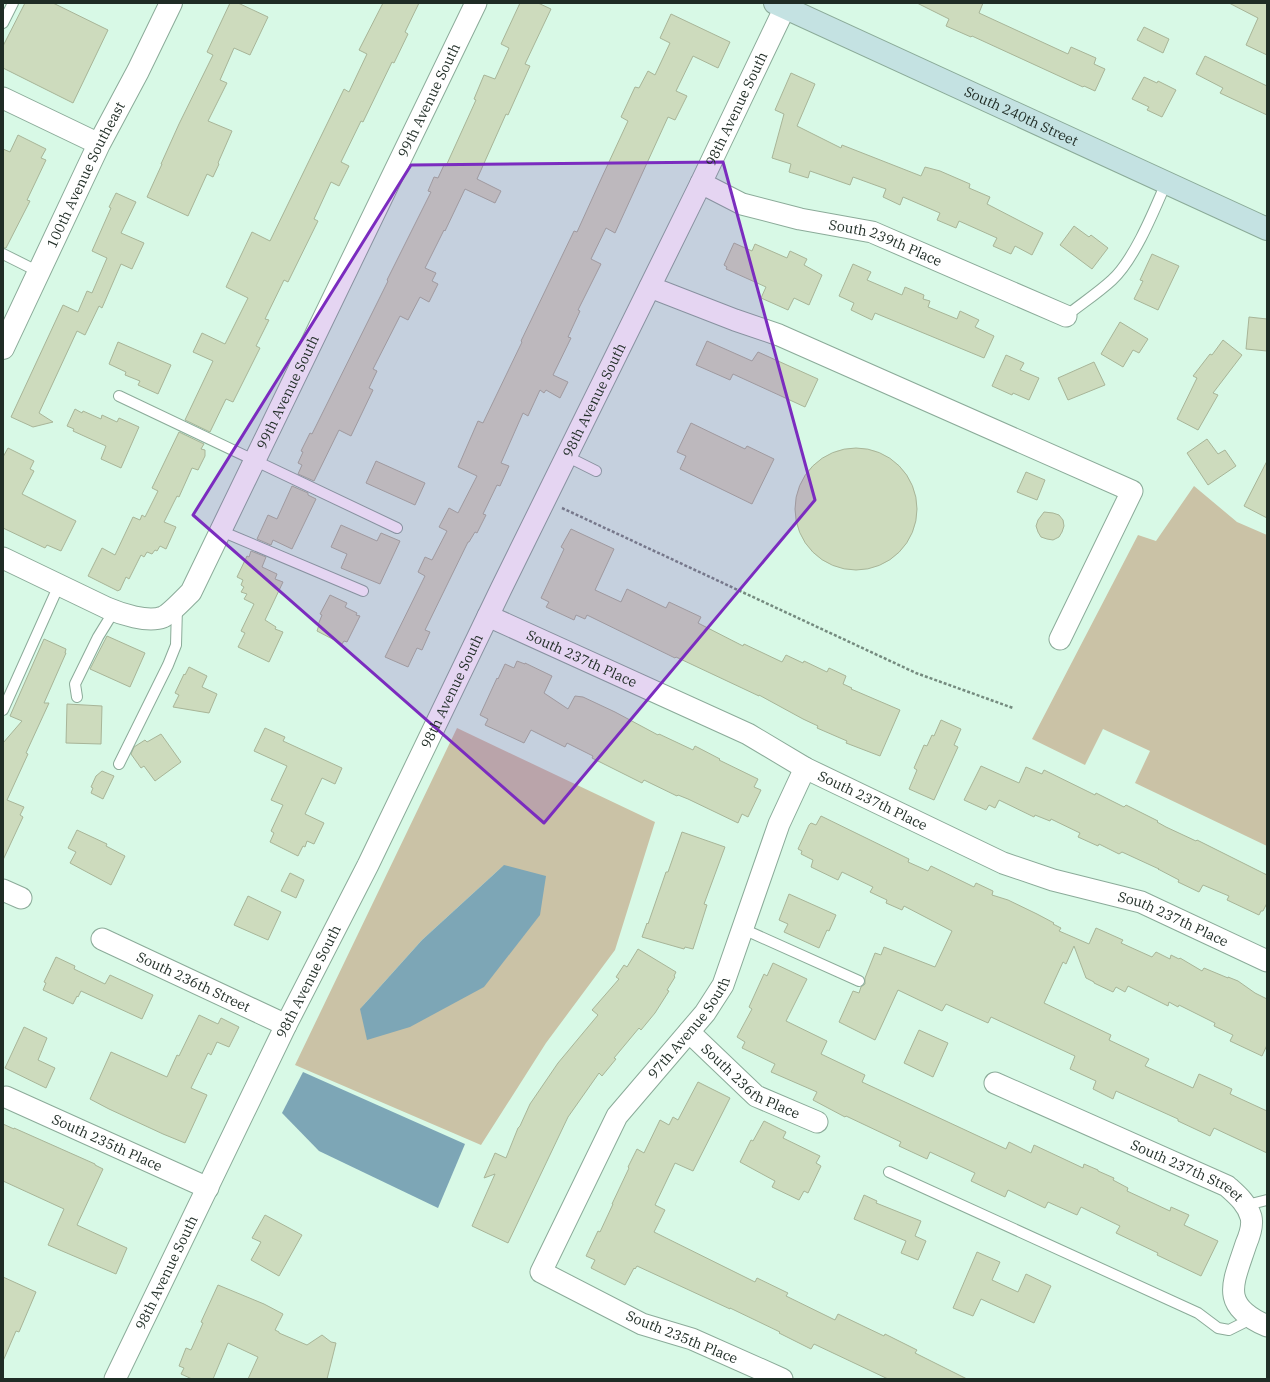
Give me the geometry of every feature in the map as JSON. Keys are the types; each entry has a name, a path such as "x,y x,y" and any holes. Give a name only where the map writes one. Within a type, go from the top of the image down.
{"main road":[{"name":"South 240th Street","path":"782,5 1267,229"}],"street":[{"name":"100th Avenue Southeast","path":"3,348 99,144 138,71 171,3"},
{"name":"99th Avenue South","path":"3,558 114,611 124,615 146,619 163,617 191,592 476,3"},
{"name":"98th Avenue South","path":"115,1379 286,1025 368,865 566,456 701,183 782,5"},
{"path":"3,98 99,144"},
{"name":"South 239th Place","path":"701,183 742,204 800,219 872,232 1066,316"},
{"path":"650,287 734,320 780,334 1132,491 1060,639"},
{"name":"South 237th Place","path":"488,616 748,734 805,768 1003,863 1053,880 1141,902 1267,961"},
{"name":"97th Avenue South","path":"541,1272 617,1116 706,1013 723,985 779,824 805,768"},
{"name":"South 236th Street","path":"102,939 286,1025"},
{"name":"South 236th Place","path":"689,1032 756,1096 817,1122"},
{"name":"South 237th Street","path":"995,1083 1227,1186 1243,1200 1251,1218 1249,1236 1234,1279 1233,1293 1240,1308 1259,1323"},
{"name":"South 235th Place","path":"6,1097 208,1188"},
{"name":"South 235th Place","path":"541,1272 642,1324 692,1339 782,1379"}],"lane":[{"path":"3,23 13,3"},
{"path":"1066,316 1113,279 1128,261 1145,229 1166,183"},
{"path":"3,254 39,272"},
{"path":"119,396 397,528"},
{"path":"566,456 596,471"},
{"path":"220,531 363,591"},
{"path":"3,710 59,585"},
{"path":"120,764 168,665 176,645 177,605"},
{"path":"77,697 75,684 98,637 114,611"},
{"path":"743,929 859,981"},
{"path":"888,1172 1198,1313 1218,1328 1229,1330 1259,1323"},
{"path":"1247,1208 1267,1200"}],"path":[{"path":"545,500 916,673 1013,708"}],"highlighted area":[{"path":"723,162 815,500 544,823 193,515 411,165"}],"shaded area":[{"path":"1194,486 1237,522 1267,535 1267,846 1135,783 1150,751 1103,729 1085,765 1032,739 1138,535 1156,541"},
{"path":"457,728 655,822 615,950 546,1043 481,1145 295,1065","holes":["504,865 360,1009 422,940"]}],"water":[{"path":"504,865 546,876 540,915 484,987 410,1027 367,1040 360,1009 422,940"},
{"path":"303,1072 465,1144 438,1208 319,1151 282,1113"}],"building":[{"path":"25,3 53,3 108,30 73,103 3,68 3,46"},
{"path":"230,3 238,3 268,17 250,55 234,48 220,80 227,83 208,121 232,131 213,177 207,174 188,216 147,197 179,124 213,55 207,52"},
{"path":"383,3 419,3 405,32 408,34 394,63 392,62 363,122 361,121 341,162 349,166 339,186 331,182 314,219 318,221 288,282 284,280 265,319 269,320 256,346 260,348 233,402 226,399 210,432 185,420 213,361 193,352 202,333 225,344 248,298 226,287 252,232 270,241 344,89 349,92 367,54 359,50"},
{"path":"520,3 538,3 551,9 525,64 530,66 508,115 506,114 477,179 501,191 495,203 465,189 425,268 436,273 432,281 438,284 429,302 420,297 408,320 400,316 373,369 377,371 369,388 373,390 351,436 339,430 314,481 298,474 302,465 298,463 303,452 301,451 310,433 312,434 388,281 387,280 431,192 428,191 434,177 438,178 444,165 446,166 476,100 474,99 484,75 495,79 509,48 501,44"},
{"path":"917,3 983,3 979,13 1068,54 1071,47 1096,58 1094,64 1105,69 1095,91 1084,86 1083,87 972,36 971,37 946,26 949,19"},
{"path":"1229,3 1267,3 1267,55 1246,45 1258,18"},
{"path":"671,14 730,42 718,68 693,56 676,91 687,96 675,120 668,117 615,233 606,228 591,259 601,264 578,310 580,311 568,337 571,338 553,375 568,382 560,398 546,390 544,393 540,390 528,416 523,413 501,463 509,466 500,486 497,485 483,514 486,515 477,533 475,532 468,542 425,630 430,632 422,650 417,648 408,667 385,657 425,576 418,572 425,557 432,560 447,531 439,527 449,508 458,513 477,476 458,467 478,421 483,423 574,231 577,232 628,121 621,117 635,87 639,88 648,71 655,75 670,43 660,38"},
{"path":"1144,27 1169,39 1163,53 1137,40"},
{"path":"1205,56 1267,86 1267,115 1220,93 1223,88 1196,74"},
{"path":"791,73 815,84 797,126 841,148 842,145 921,176 925,167 940,171 970,184 969,188 990,197 987,204 1043,233 1032,255 1015,246 1011,254 993,246 997,238 959,221 956,228 937,220 940,213 903,197 900,205 883,197 886,189 853,177 850,185 810,171 808,178 789,172 791,164 772,158 784,114 775,110"},
{"path":"1144,77 1157,83 1158,81 1176,90 1162,117 1147,110 1149,107 1132,99"},
{"path":"18,135 46,149 41,158 46,160 27,200 30,201 6,248 3,248 3,149 10,152"},
{"path":"116,193 136,202 121,233 144,243 132,269 121,264 102,308 99,306 85,335 77,331 39,413 53,422 33,427 11,417 63,305 78,312 87,291 92,293 107,258 92,251"},
{"path":"1074,226 1089,237 1091,235 1108,248 1092,269 1060,245"},
{"path":"734,243 752,251 755,244 787,258 790,251 807,259 804,265 822,275 809,305 794,298 788,310 761,298 766,287 726,269 727,267 724,265"},
{"path":"1152,254 1179,266 1158,310 1134,299 1143,281 1140,280"},
{"path":"853,264 871,272 867,280 902,295 905,287 924,295 923,299 930,301 928,307 957,319 960,311 979,320 975,327 994,336 984,358 875,313 872,320 851,310 854,303 839,296"},
{"path":"1249,317 1267,319 1267,351 1246,349"},
{"path":"1120,322 1148,339 1139,353 1133,350 1123,367 1101,354"},
{"path":"1223,340 1242,355 1213,393 1218,395 1198,430 1177,419 1197,378 1193,376"},
{"path":"707,341 752,361 758,352 818,379 805,407 733,374 730,380 696,365"},
{"path":"118,342 171,365 158,394 138,385 140,381 125,375 126,372 109,364"},
{"path":"1006,355 1024,363 1020,370 1039,378 1029,400 1013,393 1012,395 992,386"},
{"path":"1094,362 1105,385 1068,400 1058,378"},
{"path":"75,409 82,413 83,411 101,419 102,415 117,422 119,418 139,427 121,468 101,459 106,446 73,431 74,429 67,426"},
{"path":"691,423 745,449 747,446 774,459 752,504 680,469 686,456 677,452"},
{"path":"179,432 204,444 201,449 205,450 205,456 198,470 192,468 179,497 177,496 164,522 176,527 166,549 160,546 157,551 155,550 152,554 147,552 144,557 141,555 129,579 126,577 120,590 118,591 88,576 102,548 115,555 133,517 140,520 142,515 145,517 158,491 152,488"},
{"path":"1207,439 1218,454 1225,450 1236,466 1208,485 1187,453"},
{"path":"8,448 34,461 30,469 34,471 22,494 76,521 61,551 47,545 45,548 3,528 3,457"},
{"path":"856,448 879,453 899,466 912,486 917,509 912,532 899,552 879,565 856,570 833,565 813,552 800,532 795,509 800,486 813,466 833,453"},
{"path":"376,461 425,483 415,505 366,483"},
{"path":"1267,461 1267,518 1244,506"},
{"path":"1026,472 1045,480 1037,500 1017,492"},
{"path":"292,486 308,493 308,495 316,499 292,549 273,540 271,545 257,539 268,515 277,519"},
{"path":"1044,512 1059,515 1063,520 1064,526 1062,532 1059,537 1053,540 1041,537 1036,526 1038,520"},
{"path":"341,525 377,541 381,533 400,541 380,584 341,568 347,554 331,547"},
{"path":"571,529 614,549 595,590 621,602 627,589 666,608 669,602 701,617 698,623 743,646 744,644 782,662 786,655 803,663 804,661 827,672 829,668 846,676 843,684 852,688 851,689 900,710 880,756 846,743 847,741 817,728 818,726 759,695 676,657 675,658 587,615 585,619 576,615 574,620 546,607 549,602 541,598 564,549 561,547"},
{"path":"251,551 266,557 262,567 277,574 275,579 283,582 265,620 276,627 275,629 283,632 269,662 238,647 245,633 241,631 254,604 244,599 247,594 241,592 244,587 241,585 243,580 237,577"},
{"path":"330,595 347,603 345,607 357,613 356,615 360,616 347,642 344,641 342,644 317,631 322,615 320,614"},
{"path":"107,636 145,653 130,687 90,669"},
{"path":"44,639 66,649 66,653 44,703 49,703 26,753 28,754 7,800 24,807 20,815 23,817 3,860 3,743 22,721 10,716"},
{"path":"517,661 525,663 552,676 544,693 568,709 575,696 583,697 658,735 659,734 693,750 695,746 720,759 719,760 758,779 754,787 761,790 748,817 742,814 738,823 644,780 642,783 592,758 593,756 567,743 565,747 531,730 524,743 485,725 488,719 480,715 497,678 498,679 505,664 514,668"},
{"path":"189,667 207,676 202,687 217,694 209,713 173,707 179,695 175,693"},
{"path":"67,704 102,706 101,744 66,743"},
{"path":"941,720 961,729 954,745 958,747 934,800 909,789 917,770 914,768 924,745 927,746 932,735 934,736"},
{"path":"265,728 285,737 283,741 342,768 335,784 322,778 305,814 324,823 314,844 307,841 305,847 303,846 298,856 270,842 274,833 271,831 283,805 271,800 287,766 254,751"},
{"path":"161,734 181,762 155,781 144,766 141,768 131,754 134,747 145,740 147,742"},
{"path":"981,766 1019,783 1026,767 1042,774 1044,770 1095,795 1096,793 1124,807 1126,805 1158,821 1157,822 1166,827 1196,841 1197,840 1267,875 1267,903 1259,915 1227,900 1229,896 1203,885 1199,892 1178,882 1179,880 1159,869 1122,852 1119,854 1099,844 1098,846 1078,837 1080,833 1051,819 1050,821 1035,815 1034,817 999,800 995,808 989,805 986,810 964,800"},
{"path":"102,771 114,776 103,799 91,793 93,788 91,787 96,776"},
{"path":"821,816 909,859 908,862 928,871 931,866 974,887 976,883 993,891 992,895 1008,900 1037,914 1061,928 1059,931 1089,944 1096,928 1123,940 1121,943 1152,957 1156,952 1170,959 1171,955 1179,959 1180,958 1202,971 1204,968 1238,981 1255,993 1267,999 1267,1045 1262,1056 1230,1041 1233,1035 1214,1026 1215,1023 1179,1005 1178,1007 1169,1002 1168,1006 1128,986 1125,992 1116,987 1113,992 1094,983 1086,978 1074,946 1066,964 1063,962 1044,1003 1111,1035 1109,1040 1149,1059 1145,1066 1193,1088 1199,1074 1232,1089 1230,1094 1267,1111 1267,1153 1214,1128 1210,1136 1178,1121 1178,1119 1116,1091 1113,1099 1093,1089 1096,1081 1070,1069 1075,1056 991,1017 988,1023 946,1004 942,1011 898,990 875,1040 839,1022 853,991 859,993 861,987 865,984 865,978 875,953 881,955 884,947 935,967 952,931 904,906 902,910 886,903 887,900 870,892 873,887 842,872 838,880 811,867 813,860 801,854 802,851 798,849 809,825 811,823 816,825"},
{"path":"77,830 107,844 106,846 125,856 111,885 70,863 76,852 68,848"},
{"path":"682,832 725,847 704,904 707,905 693,949 685,947 684,949 642,937"},
{"path":"290,873 304,880 296,898 281,891"},
{"path":"789,894 836,915 819,948 784,932 788,924 779,920"},
{"path":"248,896 281,912 268,940 234,925"},
{"path":"638,949 676,972 675,977 667,990 669,991 655,1013 641,1030 639,1028 614,1058 616,1059 602,1076 599,1073 568,1117 508,1243 472,1226 495,1174 484,1178 495,1153 506,1158 518,1128 530,1104 558,1063 598,1015 592,1010 619,979 616,977 624,965 627,967"},
{"path":"56,957 75,966 74,969 105,984 110,975 153,995 142,1019 81,991 73,1004 43,990 46,983 44,982"},
{"path":"773,963 807,979 786,1021 827,1041 821,1054 865,1075 862,1082 1006,1149 1009,1142 1031,1153 1034,1145 1083,1168 1084,1164 1098,1170 1114,1178 1113,1180 1128,1188 1127,1191 1170,1211 1171,1207 1189,1215 1184,1225 1218,1241 1201,1276 1116,1233 1120,1226 1081,1207 1077,1215 1048,1202 1045,1208 1008,1190 1005,1197 971,1181 975,1173 930,1152 927,1159 899,1146 901,1142 846,1116 845,1117 813,1100 817,1092 771,1072 775,1064 742,1048 745,1042 737,1037 752,1009 749,1007 764,974 767,976"},
{"path":"199,1015 218,1024 221,1018 239,1027 229,1047 217,1042 211,1055 208,1053 191,1088 207,1095 185,1143 90,1099 111,1052 167,1077 177,1055 179,1056"},
{"path":"24,1027 47,1038 38,1060 55,1068 46,1088 5,1068"},
{"path":"919,1030 948,1043 933,1077 904,1063"},
{"path":"698,1082 730,1098 693,1171 675,1163 655,1205 665,1210 654,1232 755,1282 757,1278 788,1293 786,1296 835,1320 838,1314 884,1336 885,1334 917,1350 915,1353 967,1379 888,1379 814,1344 811,1349 730,1308 637,1266 635,1269 634,1268 625,1285 591,1268 595,1260 586,1256 598,1231 600,1232 637,1149 644,1153 660,1120 669,1125 673,1117 678,1120"},
{"path":"764,1121 786,1132 783,1138 820,1156 816,1163 821,1166 808,1193 804,1191 799,1200 772,1187 775,1181 740,1162 751,1140 753,1141"},
{"path":"3,1124 95,1164 103,1169 77,1225 127,1248 116,1274 48,1245 64,1209 3,1181"},
{"path":"864,1195 877,1201 876,1203 921,1221 915,1236 926,1241 918,1260 901,1253 906,1241 854,1219"},
{"path":"265,1215 302,1235 279,1276 251,1260 261,1242 252,1238"},
{"path":"977,1252 1000,1262 992,1280 1018,1292 1026,1274 1051,1286 1034,1323 981,1299 973,1316 953,1308"},
{"path":"3,1277 36,1292 19,1332 16,1331 3,1361"},
{"path":"218,1285 264,1304 283,1314 275,1330 279,1333 307,1345 322,1335 331,1342 336,1343 327,1379 248,1379 258,1357 228,1343 213,1379 192,1379 181,1374 184,1368 179,1366 186,1348 191,1350 203,1323 201,1322"}]}
